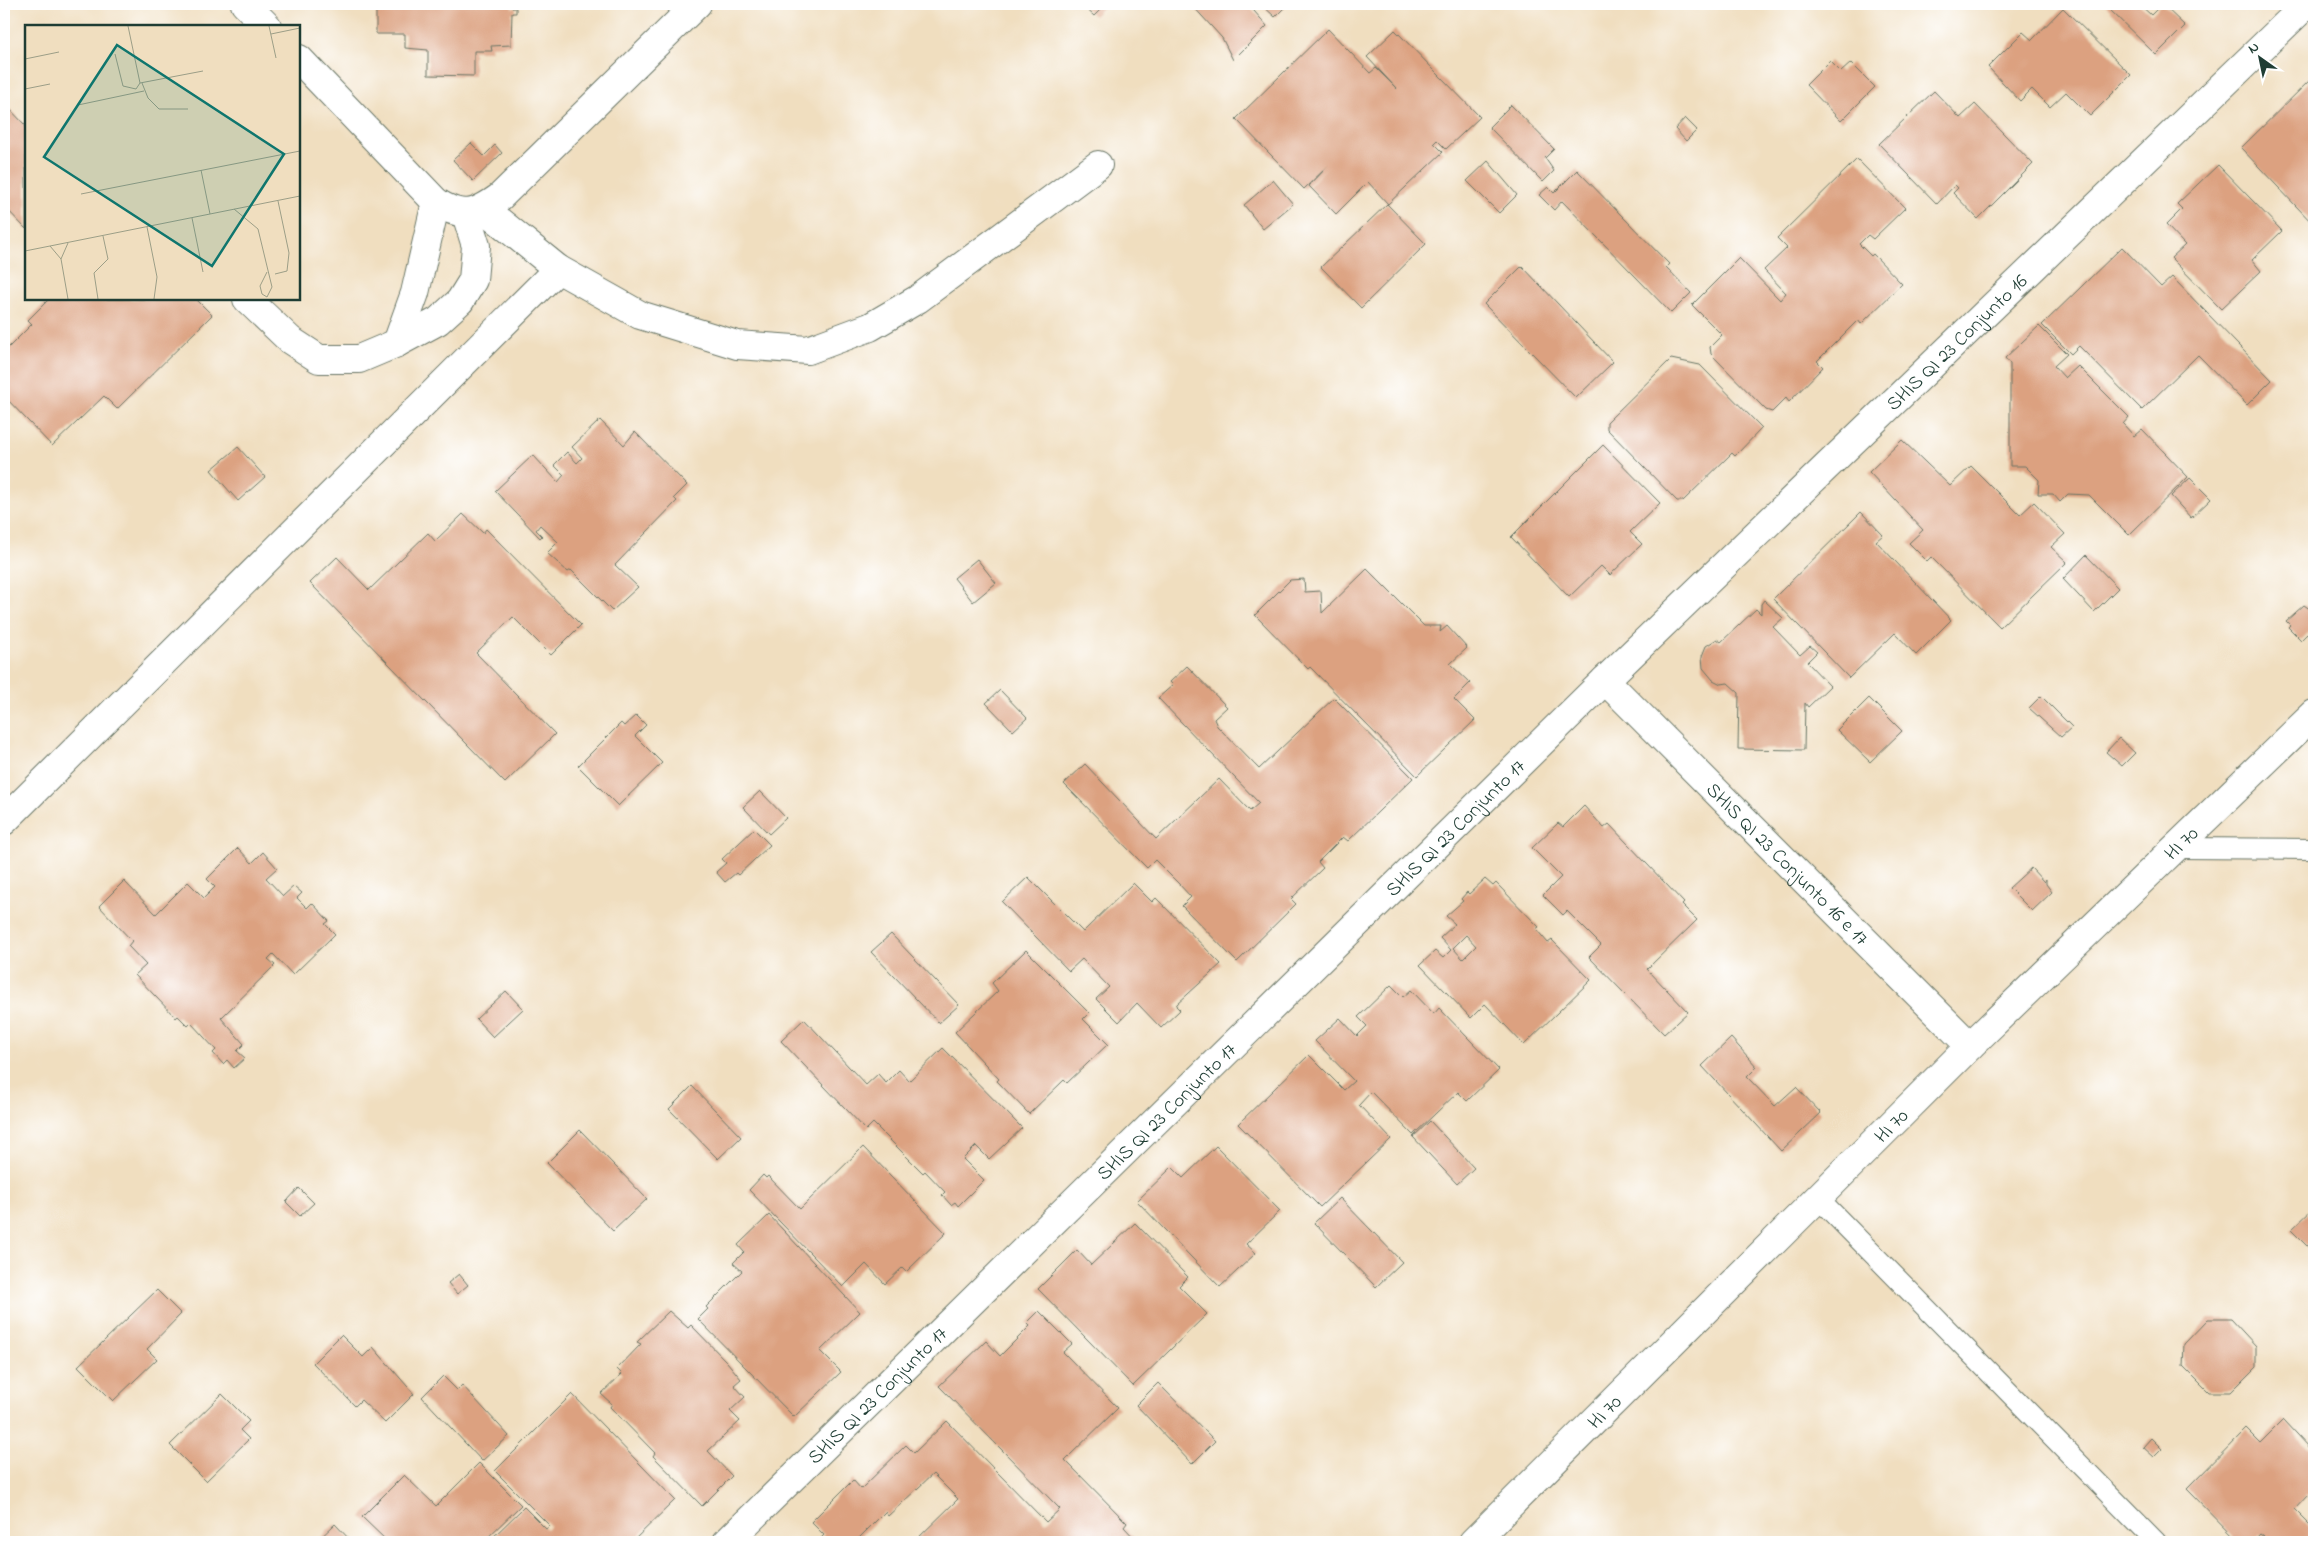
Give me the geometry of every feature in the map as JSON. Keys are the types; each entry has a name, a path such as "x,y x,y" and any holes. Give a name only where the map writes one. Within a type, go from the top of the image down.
{"street":[{"path":"245,4 266,25"},
{"path":"300,60 436,202 452,212 475,211 500,197 697,4"},
{"name":"SHIS QI 23 Conjunto 16","path":"1605,680 2307,4"},
{"path":"475,211 558,269 640,315 736,344 808,350 870,326 918,299 1098,165"},
{"path":"397,344 415,294 436,202"},
{"path":"248,300 290,340 319,359 359,359 397,344 438,321 460,301 473,280 476,246 475,211"},
{"path":"4,821 558,269"},
{"name":"SHIS QI 23 Conjunto 16 e 17","path":"1605,680 1970,1046"},
{"name":"SHIS QI 23 Conjunto 17","path":"727,1542 1605,680"},
{"name":"HI 70","path":"1473,1542 1819,1199 1970,1046 2314,714"}],"lane":[{"path":"2175,848 2314,849"},
{"path":"1819,1199 2156,1542"}],"building":[{"path":"376,4 512,4 512,8 516,8 516,13 512,13 511,45 491,46 492,51 474,51 474,76 428,75 428,50 405,48 405,34 376,34"},
{"path":"1081,4 1106,4 1094,16"},
{"path":"1191,4 1248,4 1267,26 1233,60 1222,38"},
{"path":"1261,4 1288,4 1275,17"},
{"path":"2104,4 2139,4 2151,15 2162,4 2185,26 2156,55"},
{"path":"2063,8 2131,75 2090,116 2066,92 2050,107 2032,89 2020,101 1988,67 2023,32 2032,40"},
{"path":"1328,29 1370,73 1376,68 1397,89 1367,57 1395,30 1480,117 1446,149 1437,140 1434,143 1443,152 1388,204 1368,182 1336,214 1309,186 1328,166 1304,189 1236,119"},
{"path":"1830,61 1841,72 1851,63 1875,87 1841,121 1806,85"},
{"path":"2314,76 2314,225 2241,148"},
{"path":"1934,91 1960,118 1975,104 2033,164 1978,219 1953,193 1958,188 1955,185 1937,204 1879,144"},
{"path":"4,103 25,125 25,228 4,206"},
{"path":"1511,105 1554,149 1545,158 1554,171 1543,182 1489,127"},
{"path":"1685,118 1697,130 1686,141 1675,129"},
{"path":"471,143 484,156 495,145 502,153 473,181 453,160"},
{"path":"1857,159 1905,208 1873,239 1868,235 1859,244 1871,256 1873,254 1902,284 1861,324 1858,320 1817,361 1823,367 1789,402 1786,398 1772,412 1766,410 1711,354 1710,347 1722,335 1692,305 1739,258 1780,300 1786,293 1764,270 1787,248 1777,238"},
{"path":"1488,161 1517,195 1499,213 1467,181"},
{"path":"2218,165 2282,231 2252,260 2261,271 2221,309 2171,258 2185,245 2166,225 2182,209 2177,204"},
{"path":"1577,170 1669,264 1666,267 1691,293 1671,313 1562,201 1554,210 1539,195 1548,187 1554,193"},
{"path":"1273,180 1293,204 1263,229 1244,205"},
{"path":"1387,204 1426,244 1361,308 1321,267"},
{"path":"2122,247 2161,287 2172,277 2272,380 2247,405 2198,355 2142,410 2079,346 2071,354 2042,325"},
{"path":"1522,266 1613,362 1576,398 1484,304"},
{"path":"48,300 197,300 212,315 117,409 104,396 52,446 4,396 4,352 32,324 28,320"},
{"path":"2039,326 2067,354 2054,366 2065,378 2078,366 2129,417 2123,424 2134,436 2142,429 2188,477 2129,535 2089,495 2068,494 2060,502 2053,494 2038,494 2039,480 2025,466 2010,466 2010,364 2005,358"},
{"path":"1671,359 1700,365 1762,428 1735,456 1732,453 1683,501 1677,501 1607,429 1607,422"},
{"path":"600,420 624,445 635,432 687,485 674,498 677,501 615,565 638,587 612,611 571,570 568,572 547,553 558,542 540,525 536,530 542,536 540,538 495,491 533,455 558,482 564,475 554,465 567,452 577,463 582,458 572,447"},
{"path":"1902,440 1950,486 1971,466 2020,515 2034,502 2065,534 2051,547 2067,562 2000,627 1931,557 1927,561 1909,543 1923,530 1869,472"},
{"path":"1603,445 1660,503 1630,532 1642,544 1610,575 1601,566 1569,597 1511,537"},
{"path":"238,447 265,477 238,501 211,470"},
{"path":"2190,478 2211,499 2191,518 2171,496"},
{"path":"1861,512 1883,535 1876,541 1951,620 1916,655 1895,633 1849,678 1773,599"},
{"path":"463,514 483,533 486,529 581,625 551,655 513,617 476,653 555,734 505,783 310,583 337,557 369,590 428,533 435,541"},
{"path":"2086,555 2118,588 2094,612 2063,579"},
{"path":"977,559 996,583 973,602 954,578"},
{"path":"1367,569 1424,626 1441,626 1440,632 1447,626 1467,648 1450,664 1470,683 1454,699 1475,720 1417,776 1310,667 1308,669 1255,615 1290,580 1304,579 1305,592 1321,591 1322,613"},
{"path":"1764,600 1783,618 1773,627 1800,655 1810,646 1817,652 1807,662 1830,686 1808,707 1805,703 1804,750 1738,749 1739,693 1728,683 1721,684 1713,680 1703,668 1702,656 1706,646 1717,639 1721,642 1756,609 1761,614 1761,604"},
{"path":"2304,605 2314,612 2314,627 2301,640 2288,627 2290,625 2286,621"},
{"path":"1187,666 1227,707 1214,719 1217,726 1259,769 1334,698 1413,778 1348,841 1343,837 1318,862 1323,868 1291,899 1296,904 1237,962 1182,906 1191,897 1178,883 1155,860 1147,868 1064,784 1085,764 1156,839 1219,779 1250,811 1259,803 1158,698 1173,685 1170,682"},
{"path":"1000,690 1027,718 1013,731 986,703"},
{"path":"2041,696 2072,727 2061,737 2029,708"},
{"path":"1869,698 1902,731 1870,762 1837,730"},
{"path":"636,715 646,725 635,736 662,763 618,806 578,766 621,723 624,726"},
{"path":"2119,738 2135,753 2122,766 2106,752"},
{"path":"760,791 786,818 769,834 743,807"},
{"path":"1584,806 1604,828 1609,824 1684,903 1682,905 1697,920 1647,969 1688,1012 1664,1034 1589,957 1601,945 1567,911 1563,915 1543,895 1561,877 1532,848 1558,823 1563,827"},
{"path":"754,829 770,845 738,875 736,873 725,882 716,872 726,863 722,859"},
{"path":"238,848 252,863 263,852 277,868 266,878 283,896 294,886 302,893 297,898 307,908 312,903 329,921 325,924 335,934 293,975 273,954 268,959 275,965 221,1018 244,1044 237,1051 245,1058 234,1068 227,1060 223,1064 213,1053 216,1050 191,1023 188,1026 178,1016 176,1018 135,975 146,965 128,946 132,941 99,906 124,881 156,914 188,882 204,898 215,887 207,879"},
{"path":"2031,868 2044,882 2046,879 2046,884 2052,892 2032,911 2009,888"},
{"path":"1028,877 1083,932 1133,883 1152,902 1156,898 1221,964 1177,1004 1176,1006 1180,1010 1161,1028 1137,1003 1119,1022 1096,999 1109,987 1082,959 1069,971 1002,902"},
{"path":"1485,879 1493,886 1496,883 1539,927 1536,929 1548,943 1552,940 1591,980 1524,1045 1485,1004 1471,1018 1420,965 1435,951 1443,958 1451,950 1440,938 1455,924 1446,916 1463,901 1461,899 1467,892 1469,894","holes":["1466,935 1476,946 1463,959 1453,948"]},
{"path":"891,934 959,1005 939,1023 871,952"},
{"path":"1026,950 1089,1013 1083,1019 1108,1044 1067,1083 1064,1080 1029,1114 997,1081 999,1079 955,1032 998,991 992,983"},
{"path":"1391,985 1403,997 1411,990 1434,1014 1439,1008 1499,1070 1467,1101 1458,1092 1413,1135 1371,1092 1359,1105 1391,1139 1320,1207 1238,1124 1309,1055 1344,1090 1354,1081 1315,1041 1340,1018 1357,1036 1367,1026 1358,1017"},
{"path":"506,991 523,1009 493,1037 476,1019"},
{"path":"804,1019 866,1085 878,1074 886,1083 899,1070 909,1081 943,1048 1022,1128 989,1159 976,1146 963,1159 984,1180 958,1206 955,1202 951,1205 942,1195 945,1192 925,1171 923,1173 873,1123 866,1130 781,1041"},
{"path":"1731,1038 1757,1067 1747,1077 1775,1106 1796,1087 1821,1113 1781,1151 1702,1066"},
{"path":"692,1086 741,1137 718,1159 669,1109"},
{"path":"1430,1121 1474,1168 1457,1184 1413,1137"},
{"path":"580,1130 647,1199 613,1231 547,1163"},
{"path":"1216,1146 1280,1211 1246,1244 1256,1253 1220,1287 1137,1201 1172,1167 1183,1178"},
{"path":"863,1147 946,1233 906,1272 902,1268 885,1284 866,1264 843,1287 749,1190 763,1175 766,1178 768,1176 800,1209"},
{"path":"299,1188 314,1203 300,1216 286,1202"},
{"path":"1340,1198 1402,1262 1376,1287 1314,1223"},
{"path":"2314,1208 2314,1253 2291,1230"},
{"path":"769,1215 860,1312 820,1351 841,1372 794,1417 698,1319 708,1309 706,1307 742,1271 733,1263 744,1252 738,1245"},
{"path":"1135,1223 1188,1277 1179,1286 1207,1314 1133,1386 1038,1289 1077,1250 1091,1265"},
{"path":"459,1274 468,1285 457,1294 448,1283"},
{"path":"157,1290 181,1314 147,1349 157,1359 113,1401 78,1366"},
{"path":"669,1311 688,1328 691,1325 727,1362 741,1379 734,1385 745,1397 730,1411 740,1421 708,1451 732,1476 702,1506 653,1456 655,1453 610,1407 612,1404 601,1394 622,1374 617,1369 641,1344 637,1342"},
{"path":"1039,1311 1072,1344 1063,1352 1118,1408 1065,1460 1127,1523 1124,1527 1138,1542 914,1542 958,1499 933,1474 888,1516 885,1512 857,1540 859,1542 817,1542 824,1535 811,1522 853,1480 861,1489 906,1445 914,1453 947,1421 1046,1522 1060,1509 939,1386 986,1341 1000,1356 1030,1326 1027,1323"},
{"path":"2208,1319 2231,1319 2256,1346 2256,1367 2231,1392 2209,1392 2183,1366 2184,1344"},
{"path":"341,1335 363,1357 373,1347 414,1394 385,1423 361,1400 355,1406 313,1363"},
{"path":"443,1376 457,1390 462,1385 509,1436 482,1461 422,1397"},
{"path":"1158,1383 1215,1441 1192,1464 1136,1405"},
{"path":"222,1394 249,1421 240,1430 249,1439 206,1481 170,1445"},
{"path":"572,1394 675,1500 632,1542 488,1542 524,1507 546,1529 550,1526 495,1471"},
{"path":"2283,1420 2309,1448 2314,1443 2314,1501 2308,1495 2294,1510 2310,1526 2314,1521 2314,1542 2258,1542 2264,1537 2260,1534 2252,1542 2239,1542 2187,1489 2246,1429 2260,1443"},
{"path":"2151,1438 2162,1449 2154,1457 2143,1447"},
{"path":"479,1463 521,1505 483,1542 388,1542 362,1517 404,1475 436,1506"},
{"path":"335,1524 352,1542 316,1542"}]}
